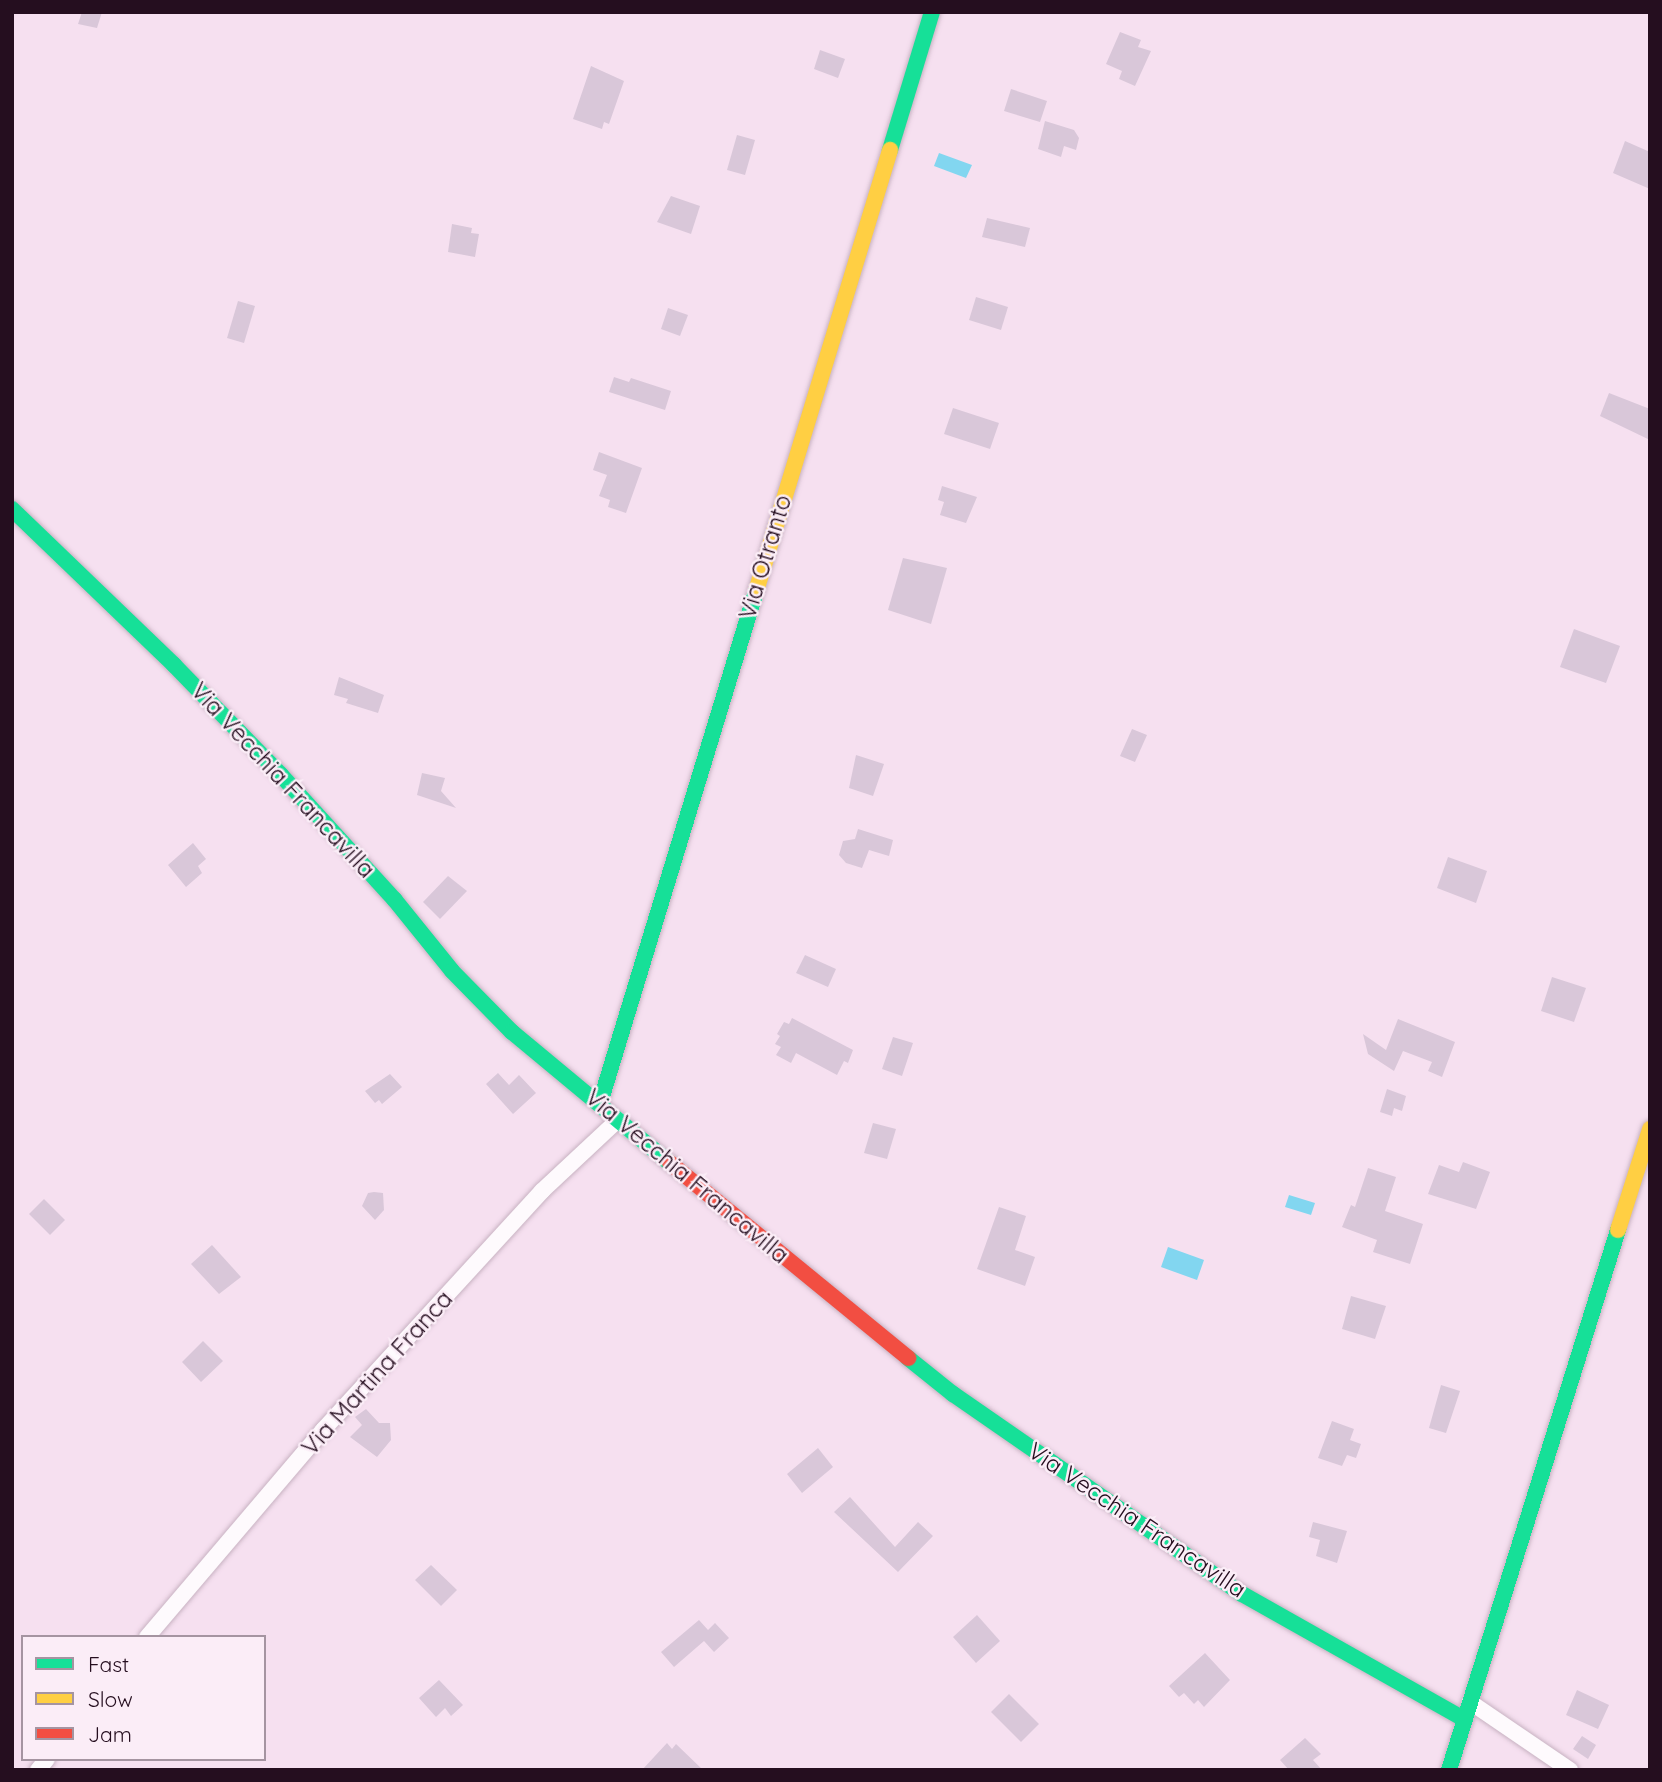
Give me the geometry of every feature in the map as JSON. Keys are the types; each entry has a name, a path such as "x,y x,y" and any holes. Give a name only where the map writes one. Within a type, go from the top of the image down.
{"street":[{"name":"Via Otranto","path":"600,1103 932,12"},
{"name":"Via Vecchia Francavilla","path":"12,509 174,665 281,775 394,899 469,989 512,1032 953,1394 1242,1594 1464,1719"},
{"name":"Via Martina Franca","path":"149,1635 323,1430 542,1191 618,1120"},
{"path":"1448,1770 1650,1129"},
{"path":"1470,1702 1570,1770"}],"water":[{"path":"939,153 972,165 966,178 934,166"},
{"path":"1289,1195 1315,1203 1311,1215 1285,1207"},
{"path":"1168,1247 1204,1260 1197,1280 1161,1267"}],"building":[{"path":"82,12 102,12 97,28 78,24"},
{"path":"1120,32 1141,40 1138,47 1151,51 1135,86 1119,79 1122,71 1106,64"},
{"path":"820,50 845,59 838,78 814,69"},
{"path":"591,66 624,81 609,124 604,122 602,129 573,119"},
{"path":"1011,89 1047,101 1040,122 1004,111"},
{"path":"1045,121 1074,130 1079,138 1076,150 1064,146 1061,157 1038,149"},
{"path":"737,135 755,140 745,175 727,170"},
{"path":"1625,141 1650,152 1650,189 1613,173"},
{"path":"671,196 700,206 691,234 657,222"},
{"path":"987,218 1030,228 1025,247 982,237"},
{"path":"452,224 472,228 471,233 479,234 475,257 448,252"},
{"path":"976,297 1008,307 1001,330 969,320"},
{"path":"238,301 255,306 244,343 227,338"},
{"path":"668,308 688,315 680,336 661,329"},
{"path":"614,377 629,382 631,378 671,391 665,410 609,392"},
{"path":"1609,393 1650,409 1650,440 1600,416"},
{"path":"953,408 999,423 990,449 944,434"},
{"path":"599,452 642,468 626,513 608,507 610,500 599,496 607,475 593,470"},
{"path":"942,486 977,497 966,523 940,515 944,502 938,500"},
{"path":"903,558 947,568 931,624 888,610"},
{"path":"1574,629 1620,646 1606,683 1560,667"},
{"path":"339,677 384,695 378,713 346,703 348,699 334,695"},
{"path":"1132,729 1147,735 1135,762 1120,756"},
{"path":"856,755 884,764 873,796 849,788"},
{"path":"422,773 445,778 441,791 456,808 417,795"},
{"path":"858,829 893,840 889,856 869,850 862,868 846,863 839,855 843,841 855,839"},
{"path":"193,843 206,859 198,866 202,873 186,887 168,865"},
{"path":"1448,857 1487,871 1476,903 1437,888"},
{"path":"448,876 467,891 440,919 423,902"},
{"path":"805,955 836,969 828,987 796,973"},
{"path":"1552,977 1586,988 1574,1022 1541,1011"},
{"path":"792,1018 853,1050 848,1063 844,1061 837,1075 796,1053 791,1063 776,1055 781,1047 775,1044 780,1036 777,1034 784,1022 789,1024"},
{"path":"1398,1019 1455,1042 1442,1077 1428,1071 1432,1062 1403,1051 1394,1071 1368,1054 1363,1034 1386,1050"},
{"path":"893,1037 913,1043 902,1076 882,1069"},
{"path":"498,1073 509,1085 519,1075 536,1093 513,1114 486,1084"},
{"path":"390,1074 402,1087 382,1104 379,1100 375,1103 365,1091"},
{"path":"1387,1089 1406,1096 1402,1111 1394,1108 1392,1116 1380,1112"},
{"path":"873,1123 896,1129 887,1159 864,1153"},
{"path":"1463,1162 1490,1172 1476,1209 1428,1194 1439,1165 1459,1172"},
{"path":"1368,1168 1396,1177 1385,1211 1423,1224 1410,1264 1373,1252 1377,1240 1342,1227 1351,1205 1355,1207"},
{"path":"368,1193 383,1193 384,1210 375,1220 362,1206"},
{"path":"44,1199 65,1220 50,1235 29,1214"},
{"path":"999,1207 1026,1216 1015,1250 1035,1257 1025,1286 977,1269"},
{"path":"212,1245 241,1277 219,1294 191,1264"},
{"path":"1351,1296 1386,1306 1375,1339 1342,1329"},
{"path":"203,1341 223,1361 201,1382 182,1362"},
{"path":"1441,1385 1460,1391 1446,1433 1429,1428"},
{"path":"366,1409 379,1423 390,1423 391,1440 377,1457 350,1437 362,1425 355,1417"},
{"path":"1332,1421 1354,1429 1350,1440 1361,1444 1356,1458 1347,1455 1342,1466 1318,1458"},
{"path":"818,1448 833,1467 802,1493 787,1474"},
{"path":"850,1497 895,1547 918,1522 933,1536 898,1572 834,1512"},
{"path":"1313,1522 1347,1531 1337,1563 1316,1556 1320,1540 1309,1537"},
{"path":"431,1565 457,1590 441,1606 415,1580"},
{"path":"977,1615 1000,1641 976,1663 953,1637"},
{"path":"699,1620 708,1630 715,1623 729,1638 714,1652 704,1641 674,1667 661,1652"},
{"path":"1205,1653 1230,1680 1204,1707 1198,1700 1194,1704 1184,1693 1179,1697 1169,1686"},
{"path":"439,1680 463,1705 451,1716 445,1708 436,1717 419,1698"},
{"path":"1577,1690 1609,1705 1598,1729 1566,1715"},
{"path":"1009,1694 1039,1724 1021,1742 991,1712"},
{"path":"1582,1736 1596,1745 1588,1759 1573,1749"},
{"path":"1305,1738 1321,1754 1313,1760 1322,1770 1289,1770 1280,1760"},
{"path":"667,1743 672,1749 676,1744 703,1770 642,1770"}],"traffic: fast":[{"path":"890,150 932,12"},
{"path":"12,509 174,665 281,775 394,899 452,971 512,1032 670,1163"},
{"path":"600,1103 757,588"},
{"path":"1449,1770 1618,1230"},
{"path":"908,1358 953,1394 1242,1594 1464,1719"}],"traffic: slow":[{"path":"757,588 890,150"},
{"path":"1618,1230 1650,1129"}],"traffic: jam":[{"path":"670,1163 908,1358"}]}
